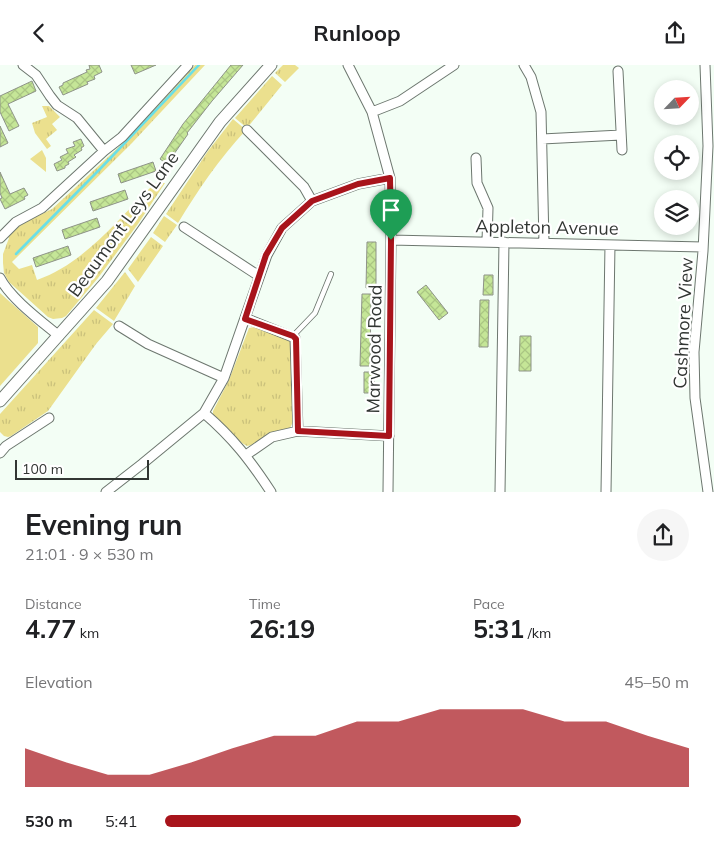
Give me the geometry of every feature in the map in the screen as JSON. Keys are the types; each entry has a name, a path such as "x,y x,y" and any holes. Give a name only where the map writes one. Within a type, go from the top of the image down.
{"street":[{"path":"23,65 36,75 57,105 76,118 104,151"},
{"path":"0,238 16,222 42,209 104,151 122,137 188,65"},
{"name":"Beaumont Leys Lane","path":"0,401 107,281 220,122 271,65"},
{"name":"Marwood Road","path":"348,65 372,113 390,178 388,491"},
{"path":"372,113 400,101 454,65"},
{"path":"524,65 532,77 542,112 544,243"},
{"name":"Cashmore View","path":"704,65 708,146 703,247 694,352 698,428 708,491"},
{"path":"618,71 622,149"},
{"path":"248,130 304,187 312,201"},
{"path":"542,139 621,135"},
{"path":"476,158 477,183 488,208 487,242"},
{"path":"106,491 142,465 204,413 224,378 266,255 282,228 312,201 358,184 390,178"},
{"path":"184,227 259,276"},
{"name":"Appleton Avenue","path":"391,240 703,247"},
{"path":"500,491 504,242"},
{"path":"606,491 610,245"},
{"path":"0,278 11,294 58,336"},
{"path":"245,319 293,336 296,343 298,431"},
{"path":"119,327 148,344 224,378"},
{"path":"204,413 225,431 246,455 271,491"},
{"path":"2,447 49,418"},
{"path":"246,455 272,437 298,431 389,436"}],"lane":[{"path":"293,336 315,313 331,274"}],"green space":[{"path":"195,65 205,65 132,143 12,262 19,269 32,265 37,280 54,272 85,252 152,186 157,183 165,183 138,224 98,278 66,316 53,319 48,317 9,282 4,273 3,254 9,238 7,236 19,225 52,209 125,141"},
{"path":"283,65 295,65 299,68 285,82 275,73"},
{"path":"272,76 282,85 247,128 235,118"},
{"path":"42,106 49,106 60,117 52,124 57,130 46,139 51,146 47,149 35,133 32,123 47,117"},
{"path":"233,119 246,130 209,175 178,223 166,214 208,151"},
{"path":"42,150 46,158 46,172 30,159"},
{"path":"164,216 177,225 165,242 153,233"},
{"path":"151,237 163,246 138,282 128,269"},
{"path":"125,272 135,286 114,321 96,308"},
{"path":"0,293 38,327 38,343 0,386"},
{"path":"94,310 113,324 96,344 48,411 11,436 4,436 0,432 0,414"},
{"path":"254,327 295,341 294,420 290,428 273,433 255,444 247,446 213,416 213,411 229,380 249,328"}],"building":[{"path":"89,65 99,65 102,72 94,76 95,79 87,82 88,84 63,95 59,87 63,83 87,72 86,70 90,69"},
{"path":"131,65 156,65 135,74"},
{"path":"231,65 243,65 187,133 167,164 160,159 183,124"},
{"path":"32,81 36,91 8,104 19,126 9,131 0,112 0,96"},
{"path":"0,126 8,143 0,147"},
{"path":"81,139 84,146 81,148 82,150 74,155 76,157 68,162 69,164 65,168 57,171 54,164 62,160 60,157 68,153 66,149 75,146 73,142"},
{"path":"153,162 156,171 121,183 118,174"},
{"path":"0,172 10,194 24,188 28,195 24,197 25,199 5,209 0,199 2,198 0,193"},
{"path":"125,190 128,199 93,211 90,202"},
{"path":"97,218 100,227 65,239 62,230"},
{"path":"367,242 376,242 376,288 366,288"},
{"path":"68,246 71,255 36,267 33,258"},
{"path":"484,275 493,275 493,295 483,295"},
{"path":"426,285 448,313 439,320 417,292"},
{"path":"362,294 371,294 370,366 360,366"},
{"path":"480,300 489,300 488,347 479,347"},
{"path":"520,336 531,336 531,371 519,371"},
{"path":"364,372 374,372 374,393 364,393"}],"waterway":[{"path":"16,254 199,65"}],"route":[{"path":"390,178 391,240 389,436 298,431 296,339 293,336 245,319 266,255 282,228 312,201 358,184 390,178"}]}
